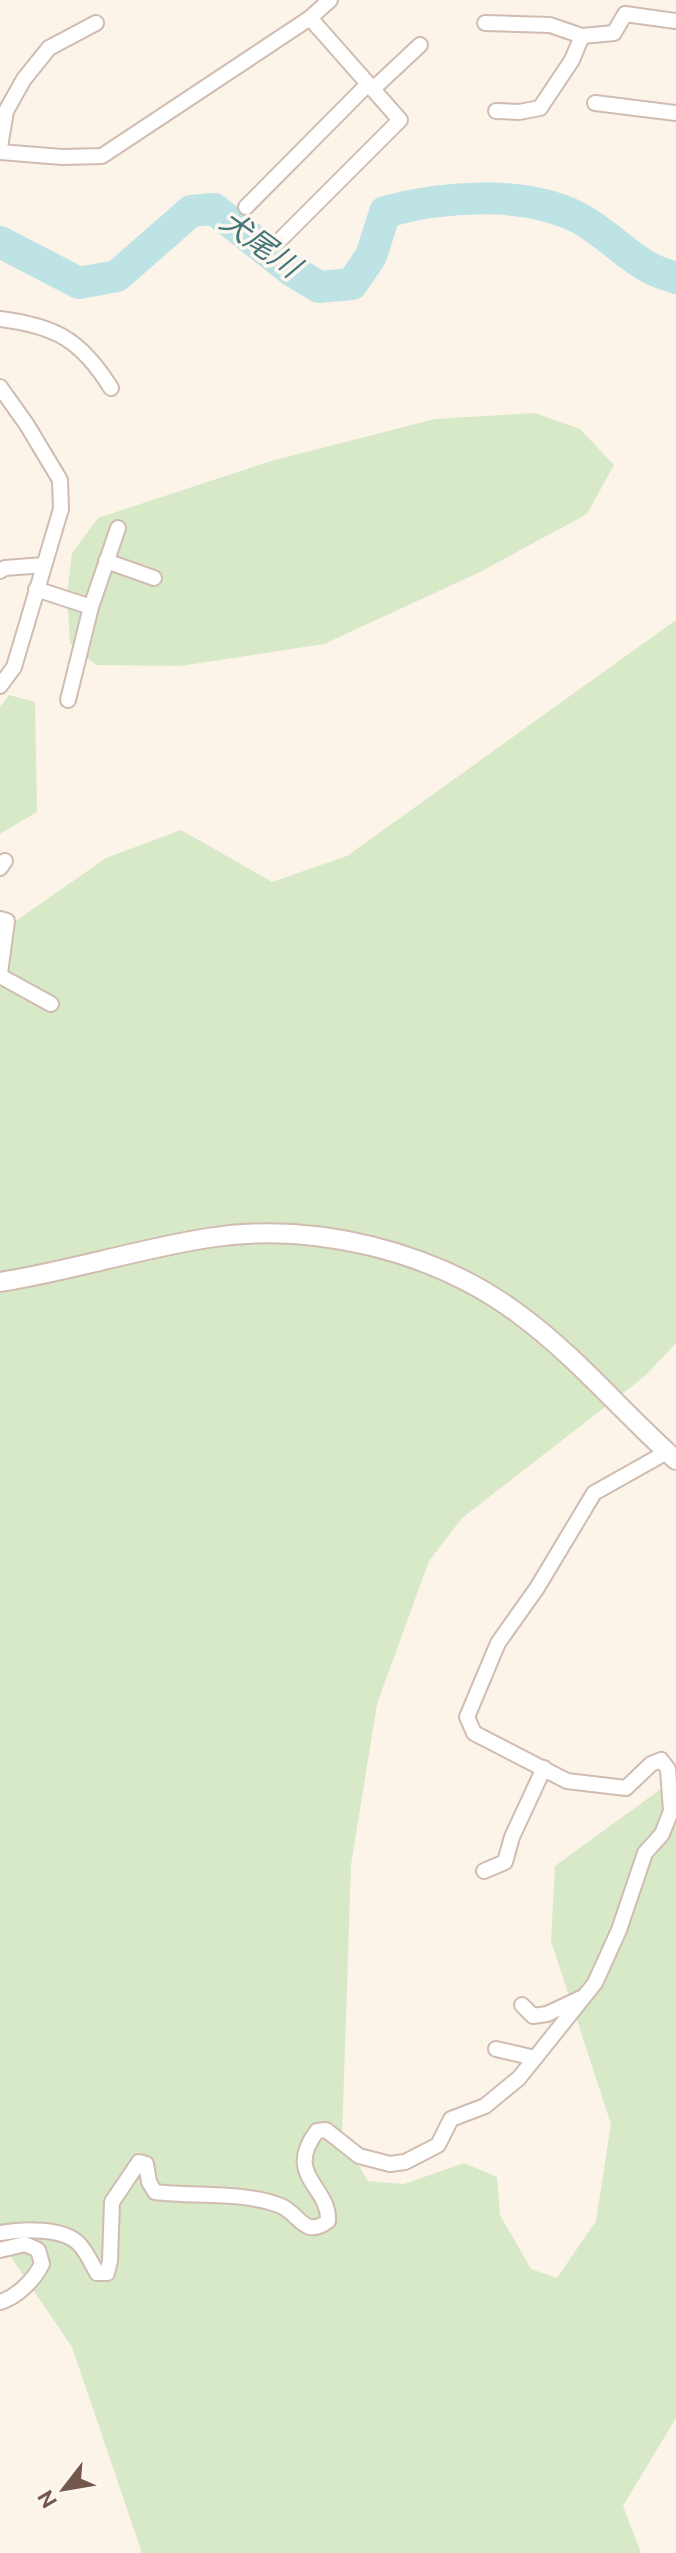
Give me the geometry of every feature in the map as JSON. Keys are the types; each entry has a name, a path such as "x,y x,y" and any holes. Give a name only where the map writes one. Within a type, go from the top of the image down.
{"street":[{"path":"96,23 49,48 24,79 6,111 0,150 62,157 102,156 310,18 330,0"},
{"path":"485,23 550,25 582,36 614,33 625,14 676,21"},
{"path":"282,238 400,120 310,18"},
{"path":"496,111 519,112 540,108 572,60 582,36"},
{"path":"246,207 371,87 420,45"},
{"path":"595,103 676,113"},
{"path":"0,319 66,336 94,362 111,388"},
{"path":"0,387 60,480 61,509 14,667 0,686"},
{"path":"68,700 91,607 118,528"},
{"path":"106,561 154,578"},
{"path":"2,566 44,565"},
{"path":"36,589 91,607"},
{"path":"0,919 7,921 0,975 51,1004"},
{"path":"0,1282 54,1273 211,1237 288,1233 347,1240 390,1250 475,1286 519,1314 564,1352 672,1456 594,1493 537,1588 498,1643 467,1717 474,1733 567,1781 626,1788 651,1764 661,1760 668,1769 671,1811 662,1834 645,1853 619,1930 595,1983 519,2078 485,2106 451,2119 438,2145 405,2162 390,2164 359,2156 326,2130 317,2131 306,2145 305,2158 308,2178 329,2212 328,2221 320,2227 306,2227 283,2207 249,2198 155,2192 149,2182 146,2164 139,2162 112,2202 107,2273 97,2273 79,2243 66,2235 23,2229 0,2233"},
{"path":"484,1871 505,1862 512,1837 544,1768"},
{"path":"522,2005 533,2016 547,2014 585,1996"},
{"path":"496,2049 535,2058"},
{"path":"0,2250 25,2244 38,2250 42,2264 37,2274 10,2299 0,2302"}],"green space":[{"path":"535,413 580,429 614,465 587,514 478,573 324,644 180,666 96,665 70,643 67,594 72,553 98,518 271,461 435,419"},
{"path":"676,620 676,1343 645,1376 462,1518 429,1561 377,1704 351,1865 342,2137 368,2181 404,2184 464,2163 497,2177 500,2215 531,2269 557,2278 596,2221 611,2124 551,1941 555,1866 676,1778 676,2418 623,2506 641,2553 142,2553 72,2347 0,2241 0,932 106,858 181,830 272,882 347,856"},
{"path":"9,695 35,702 37,812 0,834 0,707"}],"waterway":[{"name":"犬尾川","path":"0,242 79,283 117,276 191,211 214,209 291,270 319,287 352,284 371,256 385,212 457,199 508,199 556,208 577,217 639,261 676,278"}]}
